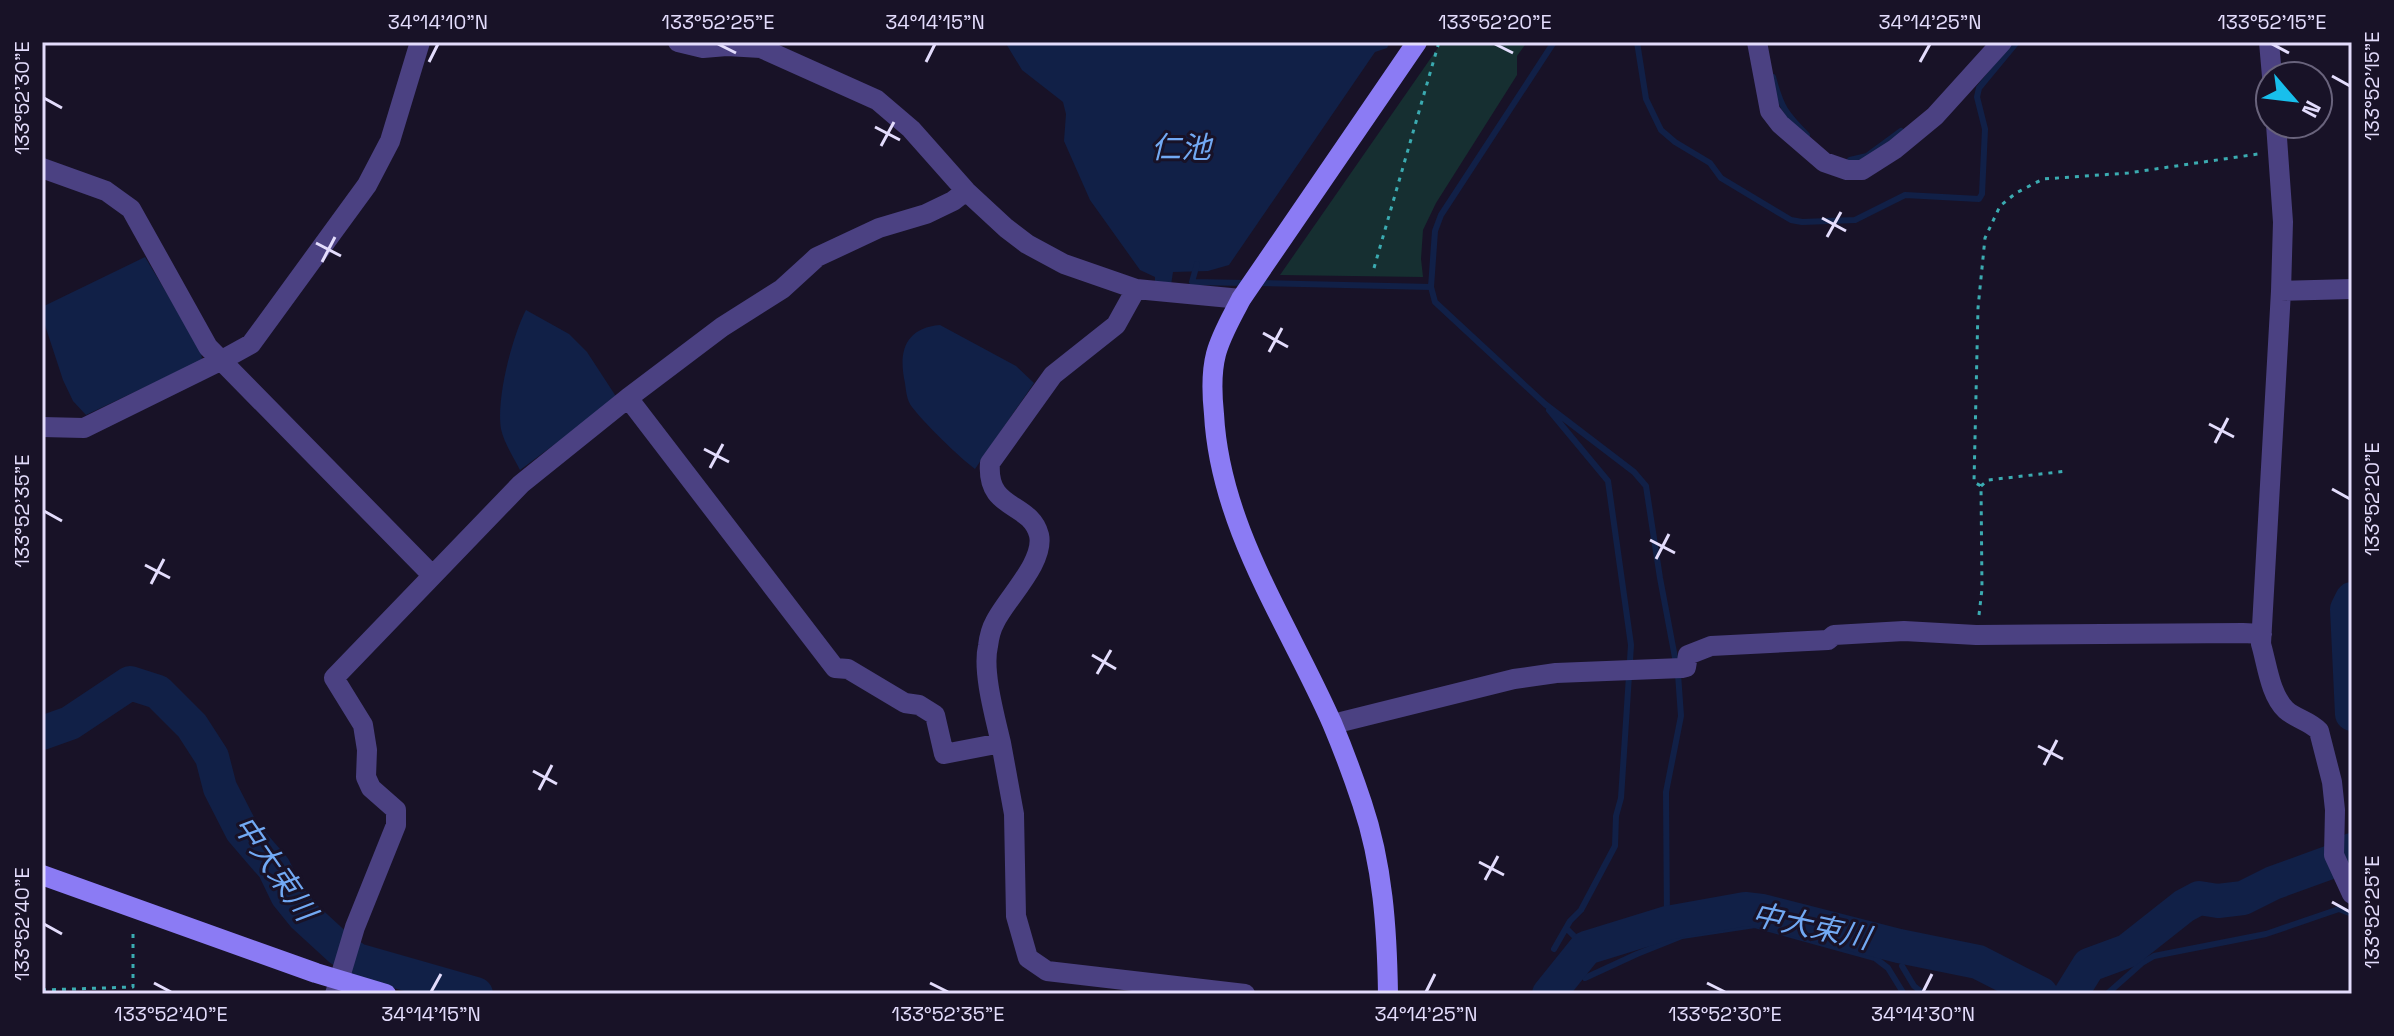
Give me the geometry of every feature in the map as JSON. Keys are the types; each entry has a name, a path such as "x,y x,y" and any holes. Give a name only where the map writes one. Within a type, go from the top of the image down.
{"street":[{"path":"42,427 84,428 251,344 367,185 390,141 420,42"},
{"path":"678,42 703,48 761,48 877,100 911,129 966,191 1027,244 1064,264 1136,289 1247,289"},
{"path":"1388,994 1381,875 1363,805 1333,724 1241,535 1224,484 1215,436 1212,390 1216,355 1223,334 1247,289 1417,42"},
{"path":"1757,42 1770,111 1780,124 1824,162 1847,170 1862,170 1878,161 1935,116 2002,42"},
{"path":"2277,140 2283,222 2281,291 2261,644 2281,704 2288,712 2319,731 2332,782 2336,860 2352,894"},
{"path":"42,168 106,191 131,209 208,347 432,575"},
{"path":"342,971 396,825 396,810 371,788 366,777 367,750 363,725 334,678 521,484 628,398 722,327 782,289 817,257 879,228 926,214 966,191"},
{"path":"1136,289 1116,325 1053,375 990,463 989,479 997,494 1027,517 1039,534 1038,552 995,622 986,649 989,687 1014,814 1016,916 1028,958 1047,971 1245,994"},
{"path":"2281,291 2352,289"},
{"path":"628,398 835,668 848,669 905,703 919,705 935,715 944,754 1001,743"},
{"path":"1333,724 1514,679 1556,673 1678,669 1686,667 1688,655 1711,646 1828,640 1834,635 1904,631 1976,635 2262,634"},
{"path":"42,875 134,908 342,971 386,994"}],"path":[{"path":"1374,268 1439,42"},
{"path":"1981,486 1974,482 1978,308 1985,238 2000,206 2016,193 2043,179 2128,173 2278,151"},
{"path":"1976,635 1982,589 1981,486 1988,480 2067,471"},
{"path":"42,990 133,987 134,908"}],"green space":[{"path":"1442,42 1527,42 1517,56 1517,75 1436,203 1423,230 1423,277 1280,275"}],"water":[{"name":"仁池","path":"1005,42 1390,42 1387,48 1375,52 1229,265 1208,271 1173,272 1171,285 1155,284 1155,277 1140,270 1090,200 1064,141 1066,114 1063,102 1022,70"},
{"path":"145,257 201,350 202,360 86,415 73,401 63,380 42,316 42,307"},
{"path":"526,310 569,334 587,352 617,398 520,470 504,440 500,416 506,368"},
{"path":"940,325 1016,366 1034,383 975,469 925,422 910,405 907,396 903,361 907,344 919,331"}],"waterway":[{"path":"1431,287 1435,231 1441,215 1554,42"},
{"path":"1637,42 1646,99 1661,130 1710,163 1721,178 1791,220 1802,222 1855,220 1905,195 1979,199 1982,194 1985,129 1977,97 1979,88 2017,42"},
{"path":"1773,77 1785,109 1807,135"},
{"path":"1850,160 1867,156 1901,131"},
{"path":"1197,264 1192,282 1246,283"},
{"path":"1257,283 1431,287 1435,302 1545,404 1634,472 1646,486 1676,663"},
{"path":"1549,410 1608,481 1631,645 1615,846 1581,910 1570,921 1554,949"},
{"name":"中大束川","path":"2352,599 2347,609 2352,714"},
{"path":"1667,923 1666,792 1681,716 1678,674"},
{"name":"中大束川","path":"42,733 70,723 130,683 158,692 192,726 212,757 220,788 242,831 274,868 287,895 304,916 357,960 476,994"},
{"name":"中大束川","path":"2071,994 2089,965 2127,951 2184,906 2199,898 2218,901 2243,898 2273,883 2350,855 2352,850"},
{"name":"中大束川","path":"1549,994 1586,948 1667,923 1745,909 1978,962 2041,994"},
{"path":"2107,994 2154,956 2266,934 2339,909 2352,914"},
{"path":"1585,978 1682,936 1755,925 1875,958 1888,968 1904,994"},
{"path":"1566,928 1586,948"},
{"path":"1902,966 1914,986 1924,994"}]}
